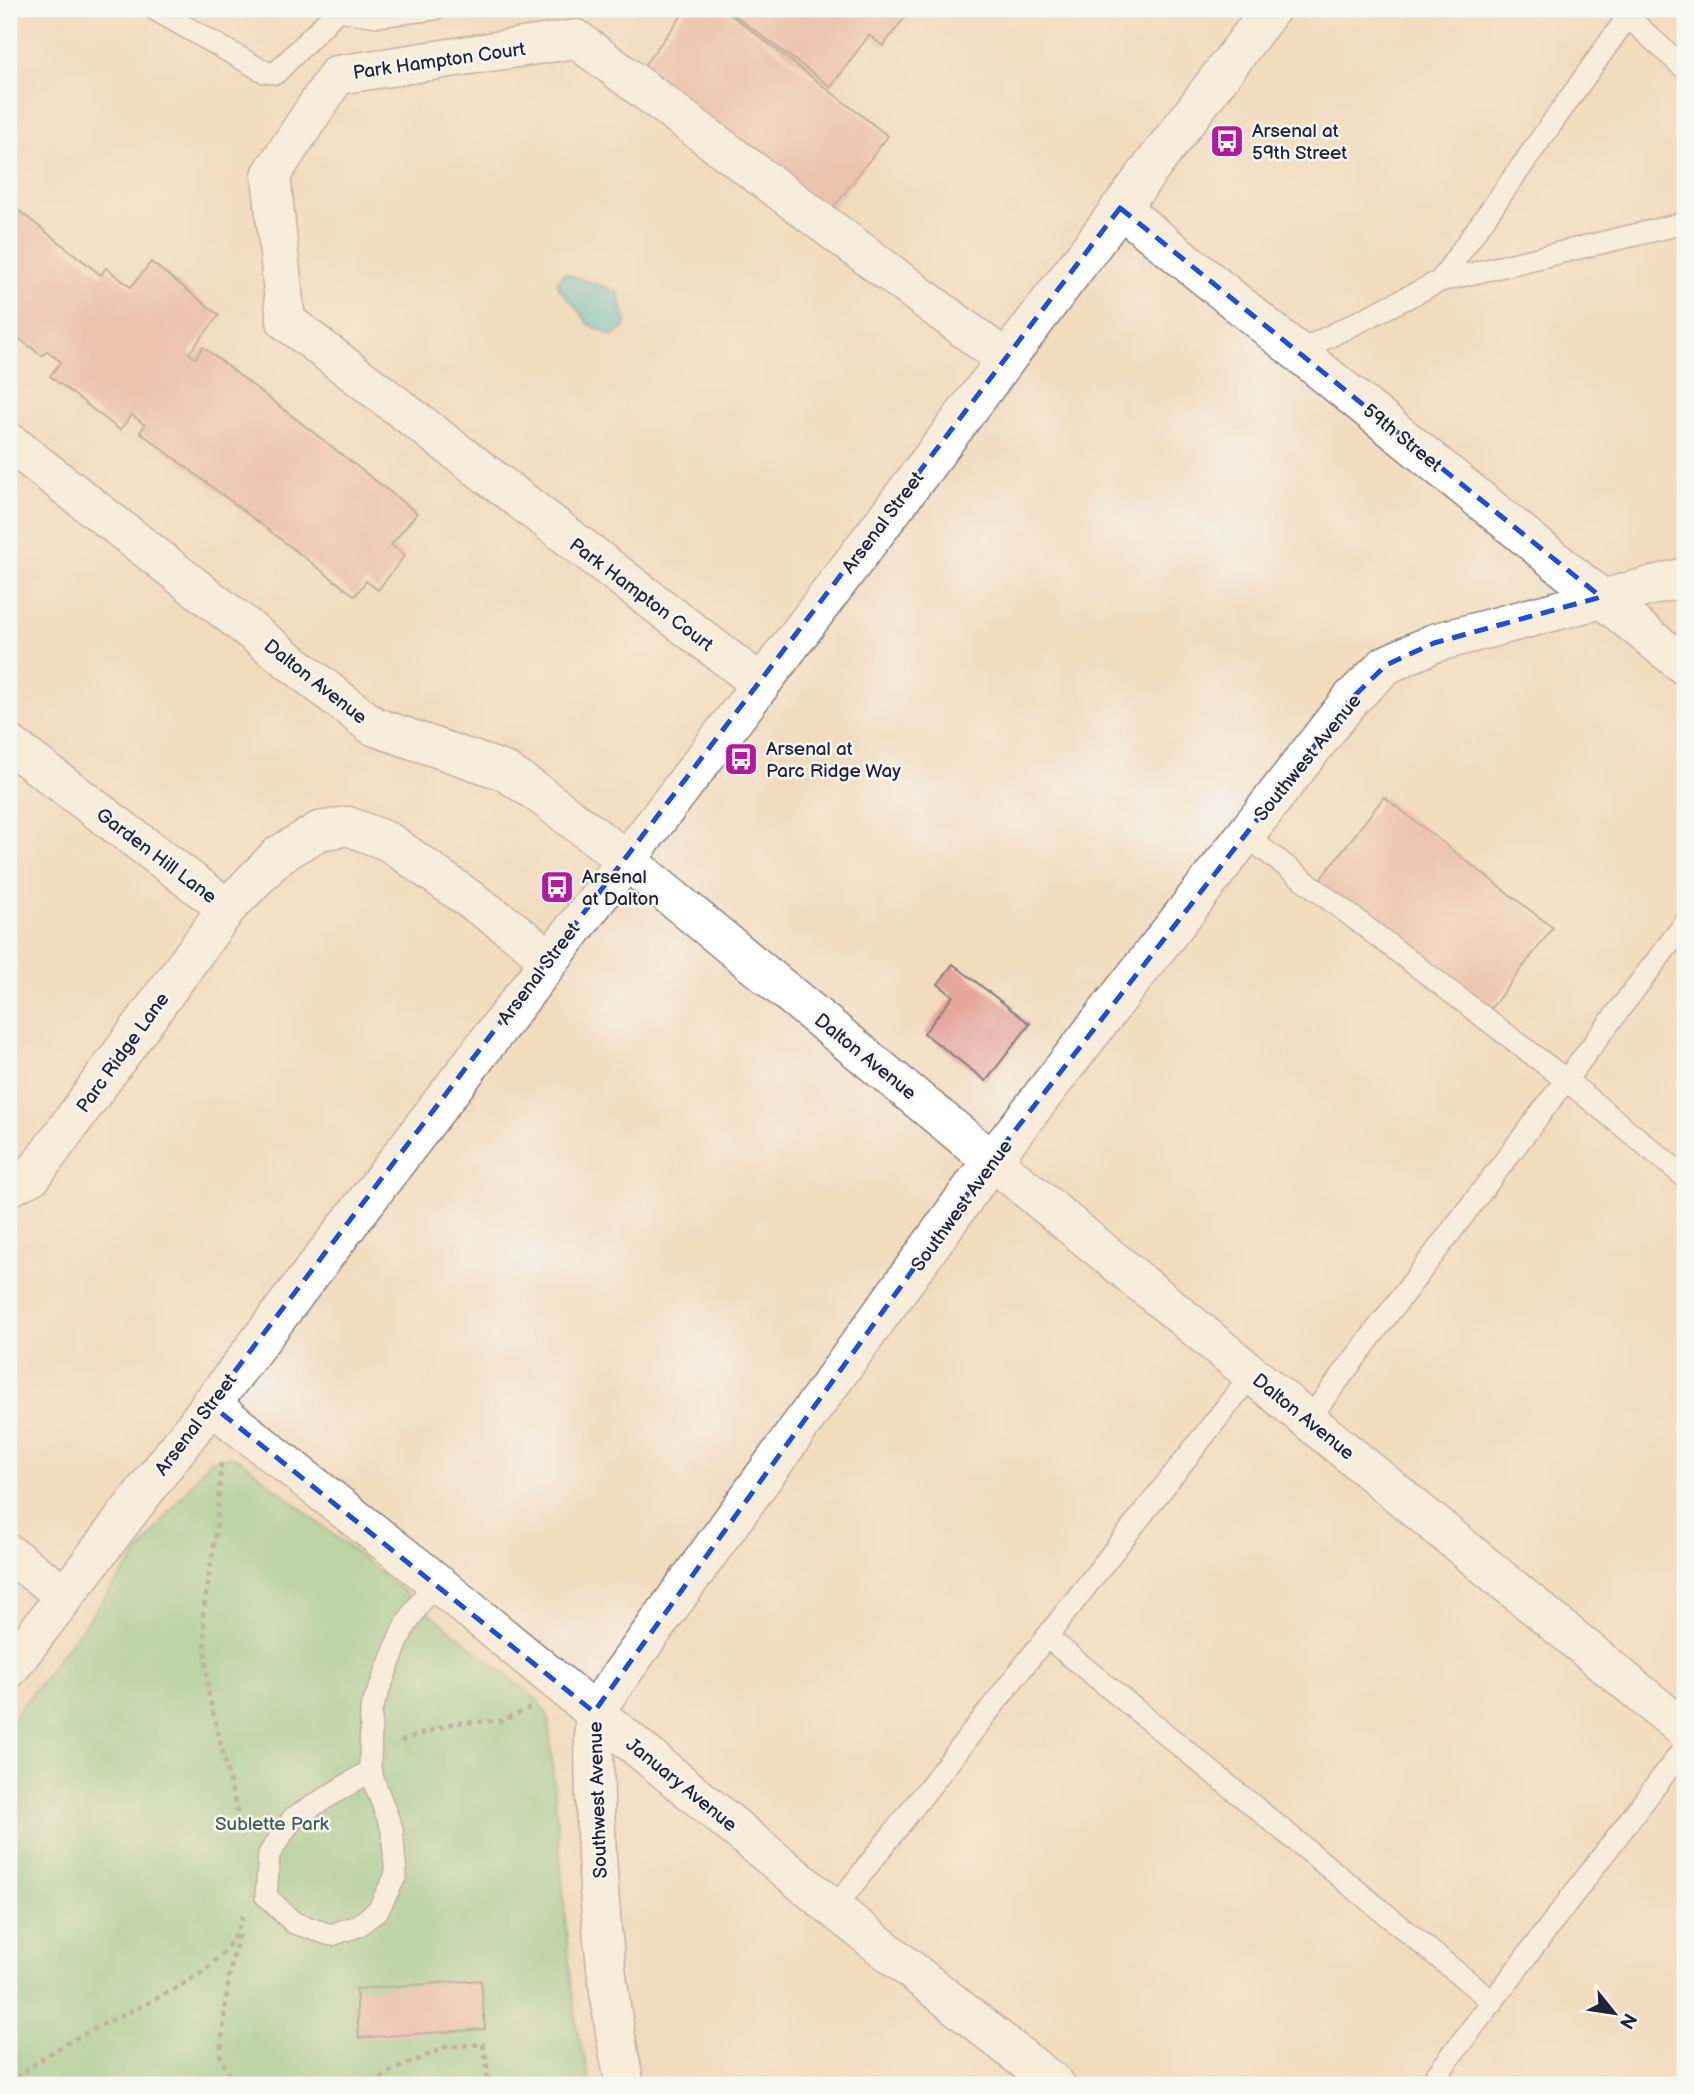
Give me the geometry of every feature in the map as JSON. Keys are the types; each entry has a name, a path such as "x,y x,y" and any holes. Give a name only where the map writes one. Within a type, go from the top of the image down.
{"street":[{"name":"Arsenal Street","path":"9,1669 761,684 1271,9"},
{"name":"Park Hampton Court","path":"761,684 286,321 271,175 337,75 576,39 1004,359"},
{"name":"59th Street","path":"1120,208 1685,666"},
{"name":"Dalton Avenue","path":"9,442 373,726 504,771 625,859 1685,1730"},
{"name":"Southwest Avenue","path":"625,2085 613,2028 594,1818 594,1712 992,1160 1351,699 1386,665 1434,643 1685,577"},
{"name":"Garden Hill Lane","path":"9,744 227,908 279,855 319,831 348,826 389,842 516,932 549,959"},
{"name":"Parc Ridge Lane","path":"9,1187 33,1175 227,908"},
{"name":"January Avenue","path":"210,1405 434,1581 834,1909 1056,2085"},
{"path":"9,1554 65,1595"}],"lane":[{"path":"154,9 265,72 276,74 336,10 377,16 435,9"},
{"path":"1440,281 1630,12 1685,69"},
{"path":"1298,352 1440,281 1685,223"},
{"path":"1245,835 1566,1080 1685,1177"},
{"path":"1308,1420 1685,923"},
{"path":"834,1909 1252,1374"},
{"path":"370,1765 293,1818 268,1854 266,1896 294,1923 331,1935 358,1926 378,1910 396,1875 392,1829 370,1765 371,1710 402,1631 434,1581"},
{"path":"1047,1637 1493,2002"},
{"path":"1429,2085 1685,1747"}],"path":[{"path":"222,1459 216,1532 203,1613 208,1691 244,1841"},
{"path":"370,1765 398,1742 454,1723 501,1721 518,1714"},
{"path":"234,2085 220,2055 229,1976 245,1907"},
{"path":"9,2085 22,2073 85,2034 196,1976 219,1955 240,1929"},
{"path":"373,2085 387,2073 446,2047 483,2044 488,2071 486,2085"}],"highlighted area":[{"path":"1120,208 1601,597 1434,643 1386,665 1351,699 992,1160 594,1712 210,1404"}],"green space":[{"name":"Sublette Park","path":"232,1456 241,1460 536,1699 548,1715 570,1973 577,2030 591,2085 9,2085 9,1723 209,1461"}],"water":[{"path":"564,273 618,292 626,326 613,336 587,323 559,288 558,281"}],"building":[{"path":"687,9 723,9 888,136 829,213 642,68"},
{"path":"726,9 911,9 883,46 869,35 831,87"},
{"path":"9,203 101,275 106,268 131,287 151,262 219,315 189,353 195,358 203,347 417,513 391,545 405,555 378,590 366,581 355,596 140,432 145,425 132,415 120,430 50,376 61,362 47,351 42,356 9,331"},
{"path":"1384,797 1553,928 1488,1012 1319,881"},
{"path":"953,964 1030,1024 986,1081 924,1033 953,996 938,984"},
{"path":"481,1980 485,2029 359,2038 356,1989"}],"place":[{"name":"Arsenal at 59th Street","path":"1227,141"},
{"name":"Arsenal at Parc Ridge Way","path":"741,759"},
{"name":"Arsenal at Dalton","path":"557,887"}]}
